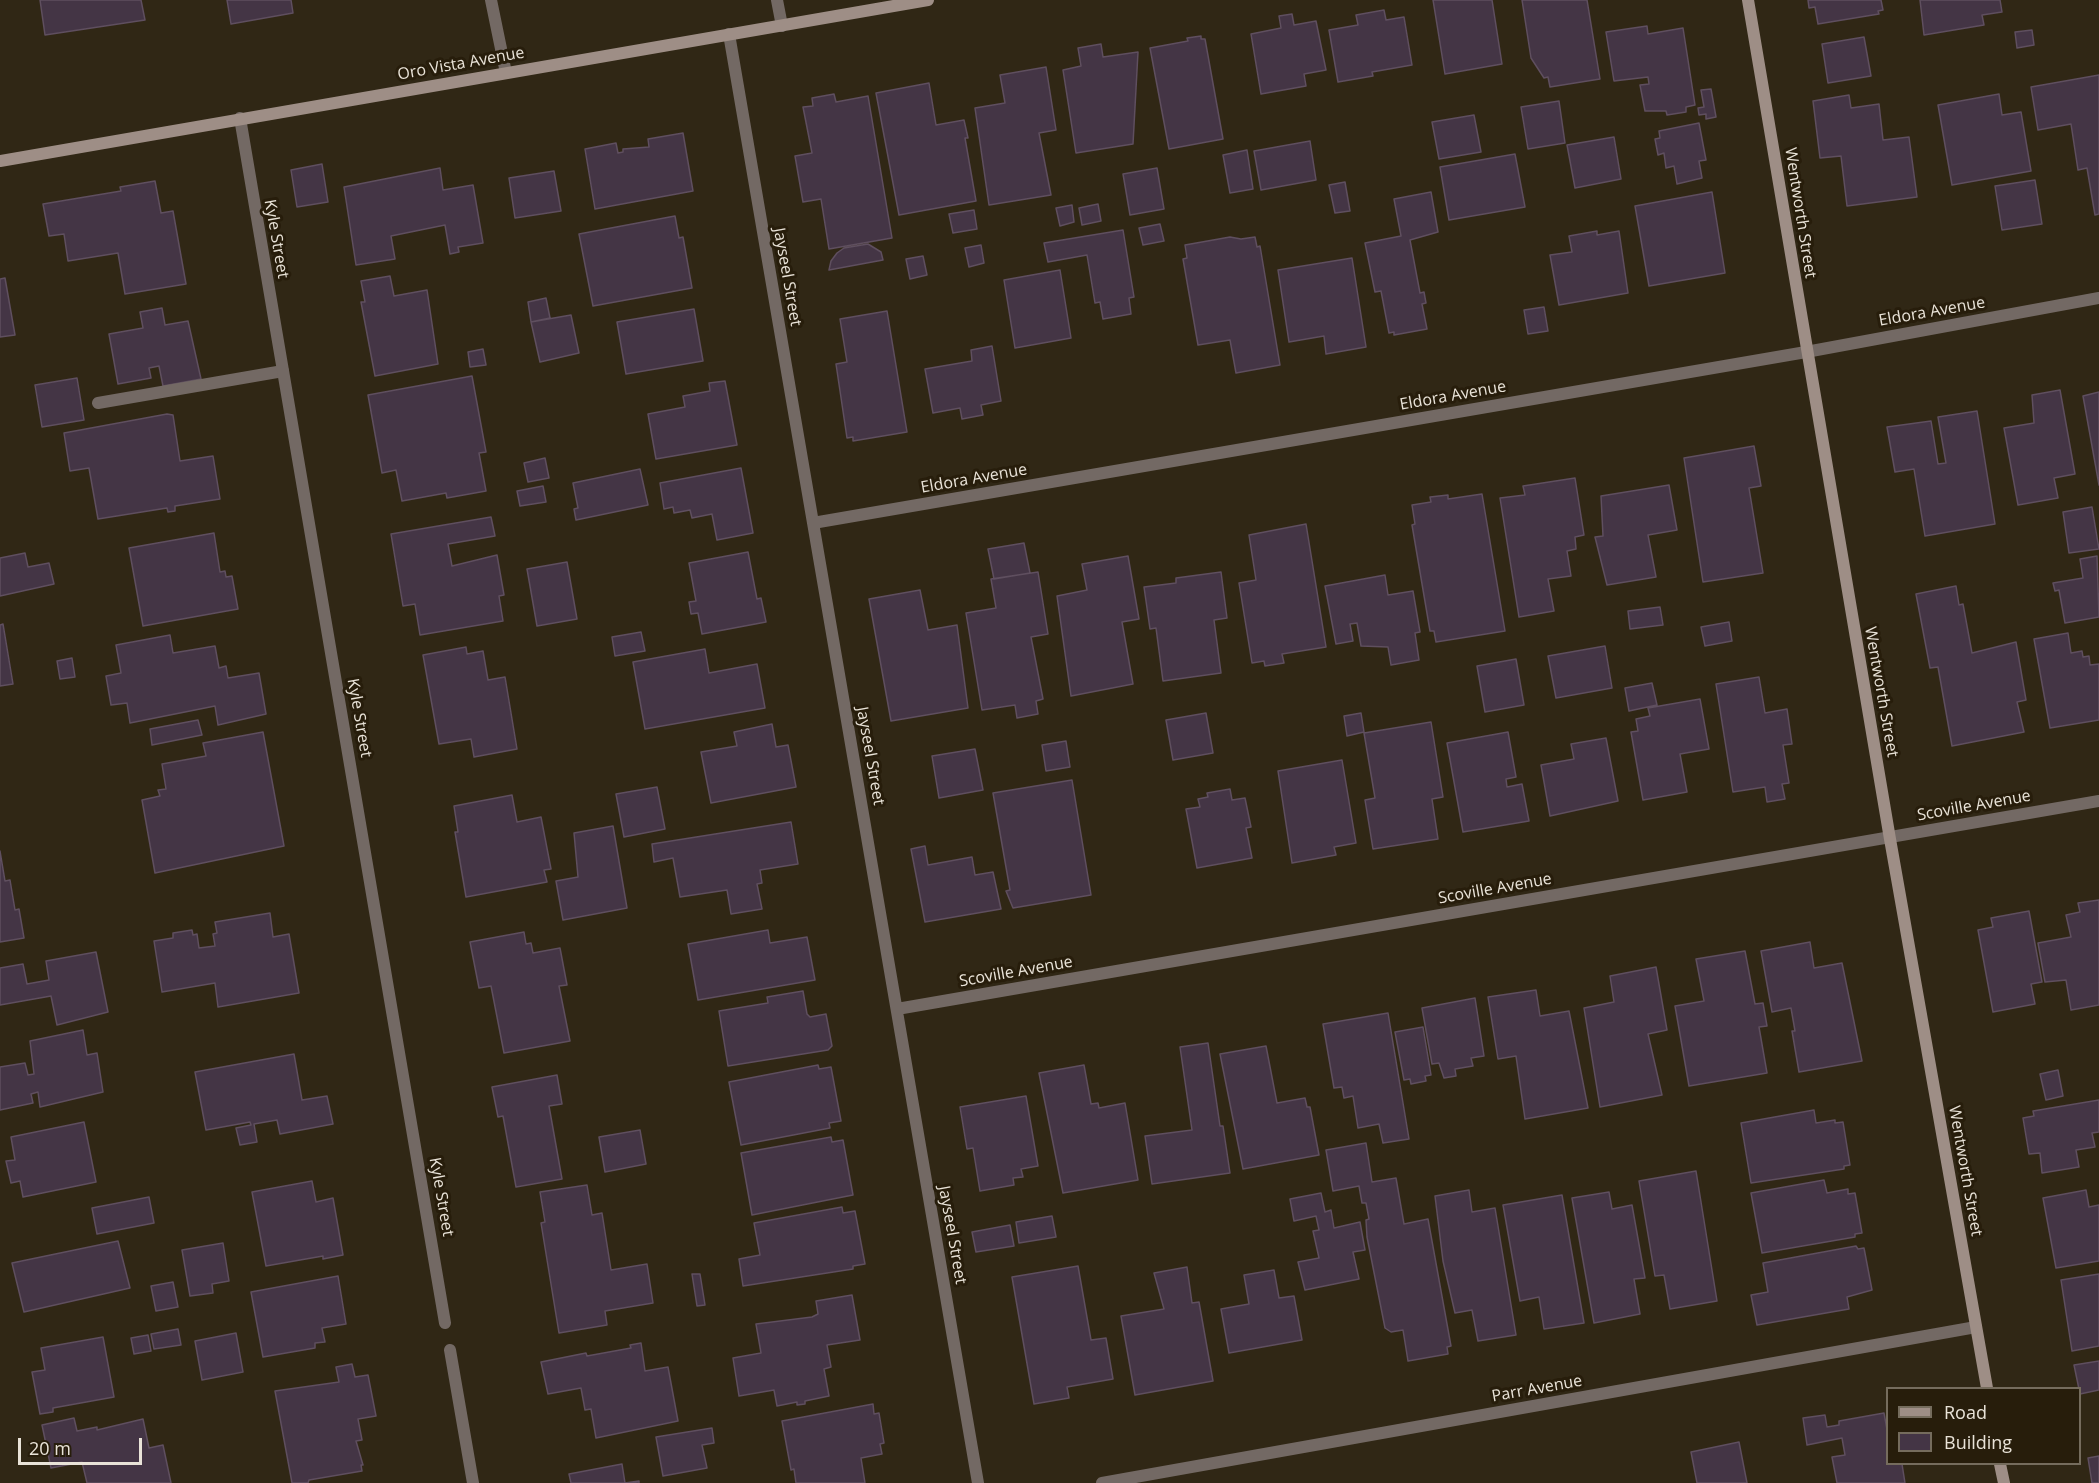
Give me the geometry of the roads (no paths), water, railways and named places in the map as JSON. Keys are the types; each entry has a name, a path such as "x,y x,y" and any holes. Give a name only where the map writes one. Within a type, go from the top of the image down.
{"street":[{"path":"491,0 506,73"},
{"path":"777,0 782,26"},
{"name":"Oro Vista Avenue","path":"0,160 928,0"},
{"name":"Wentworth Street","path":"1748,0 1806,352 1987,1387"},
{"name":"Jayseel Street","path":"729,34 978,1483"},
{"name":"Kyle Street","path":"240,118 446,1323"},
{"name":"Eldora Avenue","path":"813,524 1806,352 2099,298"},
{"path":"98,403 283,371"},
{"name":"Scoville Avenue","path":"897,1009 1890,839 2099,801"},
{"name":"Parr Avenue","path":"1102,1483 1976,1327"},
{"path":"450,1350 473,1483"},
{"path":"2000,1465 2004,1483"}]}
